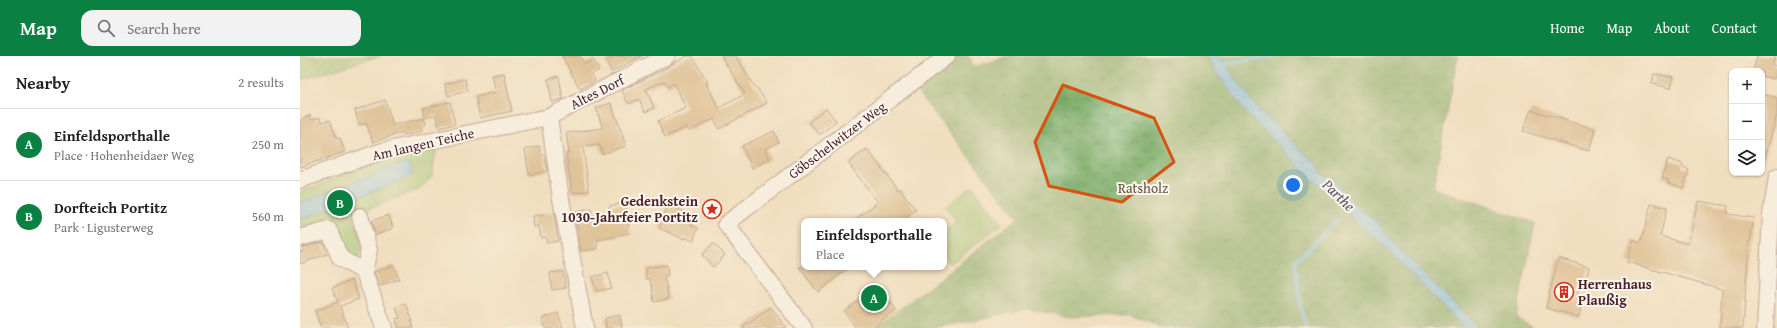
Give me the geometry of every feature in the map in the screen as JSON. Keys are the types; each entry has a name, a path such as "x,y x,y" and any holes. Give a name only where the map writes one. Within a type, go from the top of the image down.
{"street":[{"name":"Altes Dorf","path":"549,117 667,56"},
{"name":"Göbschelwitzer Weg","path":"804,328 726,224 947,56"},
{"name":"Am langen Teiche","path":"300,180 382,151 549,117"},
{"path":"549,117 561,199 585,328"},
{"path":"1765,328 1771,214 1777,177"},
{"path":"360,216 370,250 364,272 384,328"},
{"path":"300,238 329,230 340,258 364,272"}],"highlighted area":[{"path":"1063,85 1154,118 1174,162 1122,202 1049,186 1035,142"}],"green space":[{"path":"300,56 380,56 300,80"},
{"name":"Ratsholz","path":"947,56 969,56 974,67 1009,56 1208,56 1214,69 1246,113 1339,204 1363,230 1377,239 1464,328 1159,328 1130,315 1070,317 1028,309 934,328 875,328 1018,218 911,84"},
{"path":"1219,56 1458,56 1433,188 1535,223 1516,317 1535,328 1478,328 1399,249 1376,221 1354,203 1332,179 1322,173 1316,162 1299,149 1274,123 1256,108"},
{"path":"419,151 436,151 432,176 420,189 353,214 362,244 358,259 343,253 330,221 300,229 300,192 382,160"},
{"path":"972,186 1002,224 950,264 947,260 947,230 957,222 945,207"}],"water":[{"name":"Parthe","path":"1208,56 1219,56 1257,108 1299,149 1316,162 1322,173 1332,179 1354,203 1376,221 1399,249 1478,328 1464,328 1377,239 1359,224 1246,113 1214,69"},
{"path":"408,163 412,169 411,175 402,180 300,220 300,203 399,164"}],"building":[{"path":"562,56 580,56 585,64 593,60 599,70 591,74 595,81 580,89"},
{"path":"616,56 642,56 611,72 606,61"},
{"path":"687,56 692,56 708,82 706,83 719,108 745,94 721,56 736,56 755,88 757,88 767,103 719,129 714,119 689,131 687,127 665,137 658,121 686,108 674,83 668,87 664,81 646,89 654,108 645,112 639,99 628,104 622,90 661,71"},
{"path":"1757,56 1775,56 1772,65 1777,66 1774,79 1765,77 1765,68 1754,68"},
{"path":"504,73 512,111 480,118 476,97 496,92 492,75"},
{"path":"1654,74 1673,77 1671,88 1652,84"},
{"path":"559,76 563,99 552,102 548,79"},
{"path":"465,79 468,91 448,96 445,84"},
{"path":"1765,95 1777,98 1777,115 1765,157"},
{"path":"385,100 393,125 424,118 426,124 421,126 422,131 404,135 403,132 373,142 366,123 359,125 355,110"},
{"path":"450,102 455,124 439,128 436,115 425,118 423,108"},
{"path":"611,103 626,146 602,154 600,145 583,147 589,191 572,193 566,153 569,153 566,133 603,128 596,108"},
{"path":"826,108 836,121 820,135 809,122"},
{"path":"1531,110 1595,129 1589,151 1523,131"},
{"path":"310,115 311,120 320,117 322,122 330,120 337,139 340,138 345,152 300,167 300,120"},
{"path":"774,131 779,142 765,149 770,159 752,168 742,146"},
{"path":"539,146 541,155 544,155 547,171 529,175 525,149"},
{"path":"867,149 898,190 900,189 916,210 906,218 857,218 878,202 848,163"},
{"path":"1668,159 1683,164 1682,167 1689,170 1683,188 1667,182 1668,180 1662,178"},
{"path":"1698,201 1728,206 1727,214 1754,218 1749,241 1743,328 1720,328 1722,289 1627,262 1633,240 1641,243 1651,204 1667,208 1660,236 1688,244"},
{"path":"625,203 630,233 597,240 598,249 581,251 575,212 591,209 593,220 610,218 609,206"},
{"path":"668,205 694,216 691,225 698,228 693,241 685,237 684,239 659,228"},
{"path":"554,213 558,241 547,243 546,237 541,238 539,226 534,227 533,216"},
{"path":"389,215 393,228 375,235 371,221"},
{"path":"323,242 327,254 300,264 300,252 304,250 302,247"},
{"path":"713,243 725,255 713,267 702,255"},
{"name":"Herrenhaus Plaußig","path":"1558,258 1589,267 1585,284 1580,283 1576,299 1583,301 1579,317 1546,308"},
{"path":"394,265 399,279 380,286 374,272"},
{"path":"667,265 668,275 664,276 669,299 654,302 652,286 649,278 646,279 646,268"},
{"path":"801,270 846,270 818,292"},
{"path":"563,271 566,288 552,290 550,273"},
{"path":"608,273 611,288 596,291 592,277"},
{"path":"352,280 359,299 340,306 348,328 321,328 315,311 338,302 332,288"},
{"path":"878,286 896,310 871,328 856,328 844,311"},
{"path":"406,304 412,320 413,328 399,328 396,319 400,318 396,307"},
{"path":"771,307 786,328 742,328"},
{"path":"558,313 563,328 545,328 542,318"},
{"path":"620,315 622,328 606,328 605,318"}],"waterway":[{"path":"1221,65 1273,56"},
{"path":"1307,328 1301,311 1295,262 1338,219"}],"place":[{"name":"Dorfteich Portitz","path":"340,203"},
{"name":"Gedenkstein 1030-Jahrfeier Portitz","path":"712,209"},
{"name":"Herrenhaus Plaußig","path":"1564,292"},
{"name":"Einfeldsporthalle","path":"874,298"}]}
